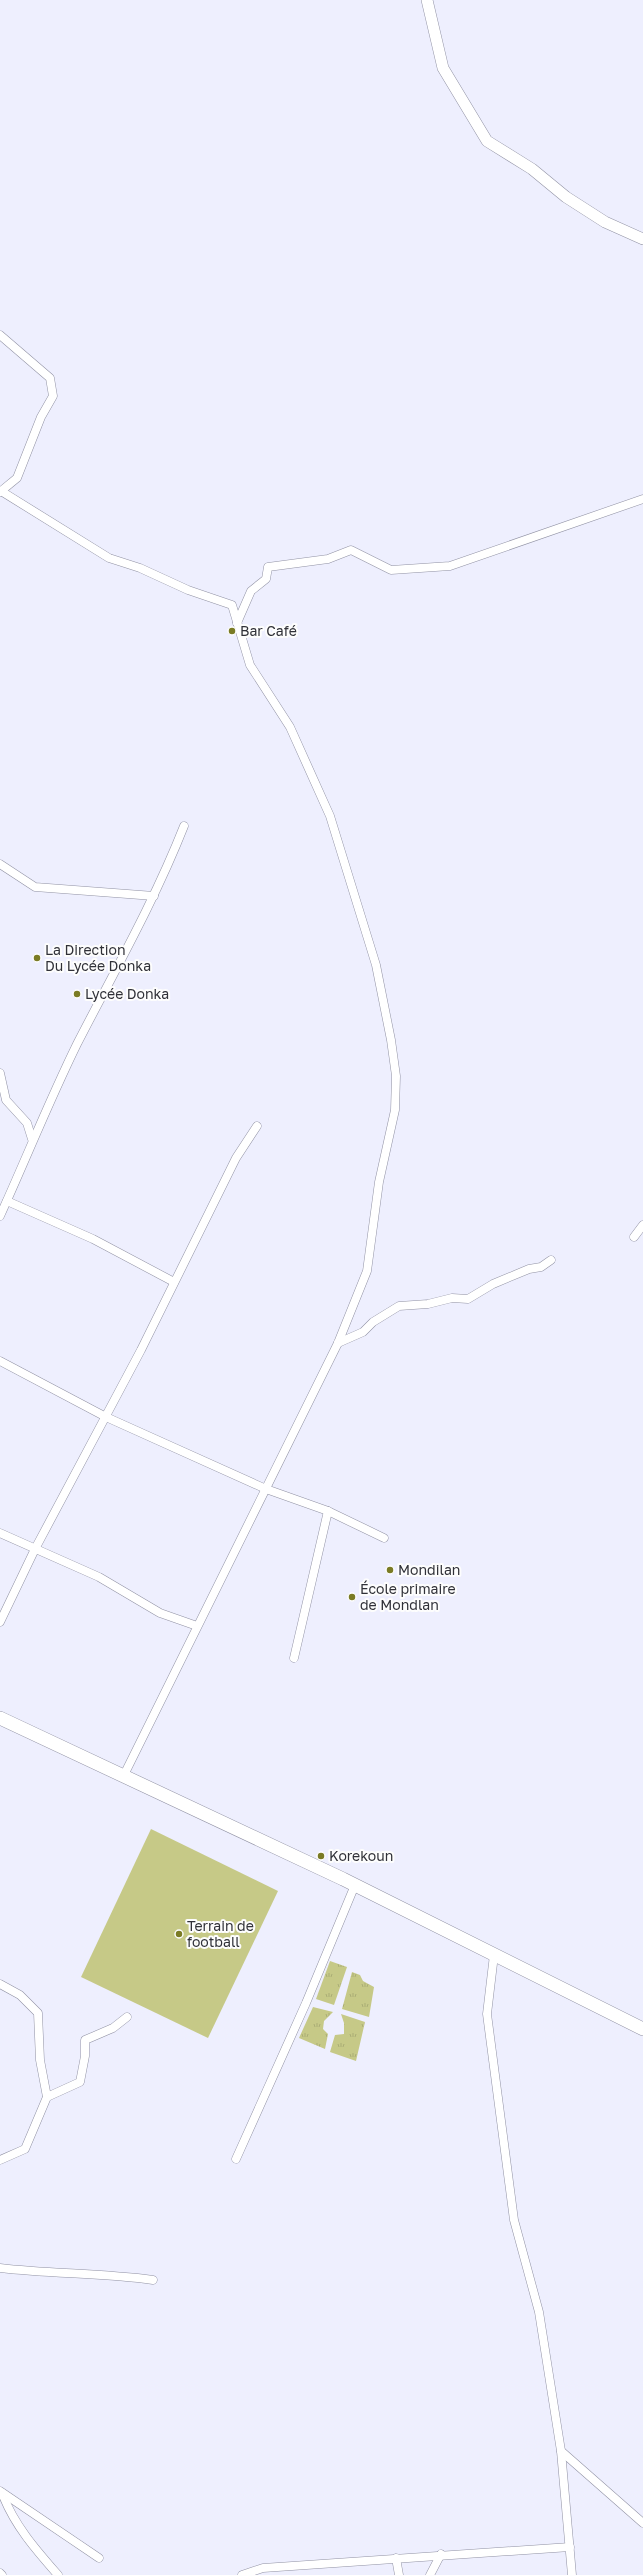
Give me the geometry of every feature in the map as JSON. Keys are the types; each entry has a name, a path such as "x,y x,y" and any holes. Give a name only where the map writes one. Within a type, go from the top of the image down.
{"main road":[{"path":"427,0 443,68 487,141 605,222 643,238"},
{"path":"0,1718 124,1775 355,1885 643,2029"}],"street":[{"path":"0,335 50,378 53,396 41,416 16,478 1,492 109,558 140,568 188,590 232,605 250,665 290,727 330,816 376,965 391,1040 396,1076 395,1110 379,1182 368,1271 338,1343 124,1775"},
{"path":"237,623 251,591 266,579 268,567 328,559 351,550 391,570 450,566 643,499"},
{"path":"0,1216 32,1139 77,1046 154,896 184,826"},
{"path":"0,864 35,887 154,896"},
{"path":"0,1073 3,1099 27,1123 32,1139"},
{"path":"0,1622 35,1549 106,1417 236,1158 257,1126"},
{"path":"7,1201 93,1239 174,1282"},
{"path":"634,1238 643,1225"},
{"path":"338,1343 363,1332 373,1322 399,1306 428,1304 452,1298 468,1299 494,1284 529,1269 541,1267 551,1260"},
{"path":"0,1361 106,1417 266,1489 328,1511 384,1538"},
{"path":"294,1658 328,1511"},
{"path":"0,1533 99,1577 160,1613 197,1626"},
{"path":"236,2159 306,2003 355,1885"},
{"path":"494,1955 487,2014 514,2220 539,2312 561,2451 572,2575"},
{"path":"0,1984 20,1995 38,2013 40,2060 47,2097 25,2149 0,2160"},
{"path":"47,2097 80,2082 85,2056 85,2040 113,2028 127,2017"},
{"path":"0,2268 71,2275 114,2274 153,2280"},
{"path":"561,2451 643,2523"},
{"path":"1,2492 99,2558"},
{"path":"1,2492 9,2510 31,2543 58,2575"},
{"path":"242,2575 263,2571 441,2554 570,2547"},
{"path":"430,2575 441,2554"},
{"path":"396,2558 398,2575"}],"green space":[{"name":"Terrain de football","path":"151,1829 278,1891 208,2038 81,1977"},
{"path":"330,1961 347,1967 334,2005 316,1999"},
{"path":"352,1972 360,1975 363,1981 374,1987 369,2017 342,2009"},
{"path":"313,2007 333,2012 324,2021 323,2029 328,2034 325,2049 299,2038"},
{"path":"341,2014 365,2022 356,2061 330,2052 335,2035 344,2034 344,2023"}],"place":[{"name":"Bar Café","path":"232,631"},
{"name":"La Direction Du Lycée Donka","path":"37,958"},
{"name":"Lycée Donka","path":"77,994"},
{"name":"Mondilan","path":"390,1570"},
{"name":"École primaire de Mondlan","path":"352,1597"},
{"name":"Korekoun","path":"321,1856"},
{"name":"Terrain de football","path":"179,1934"}]}
